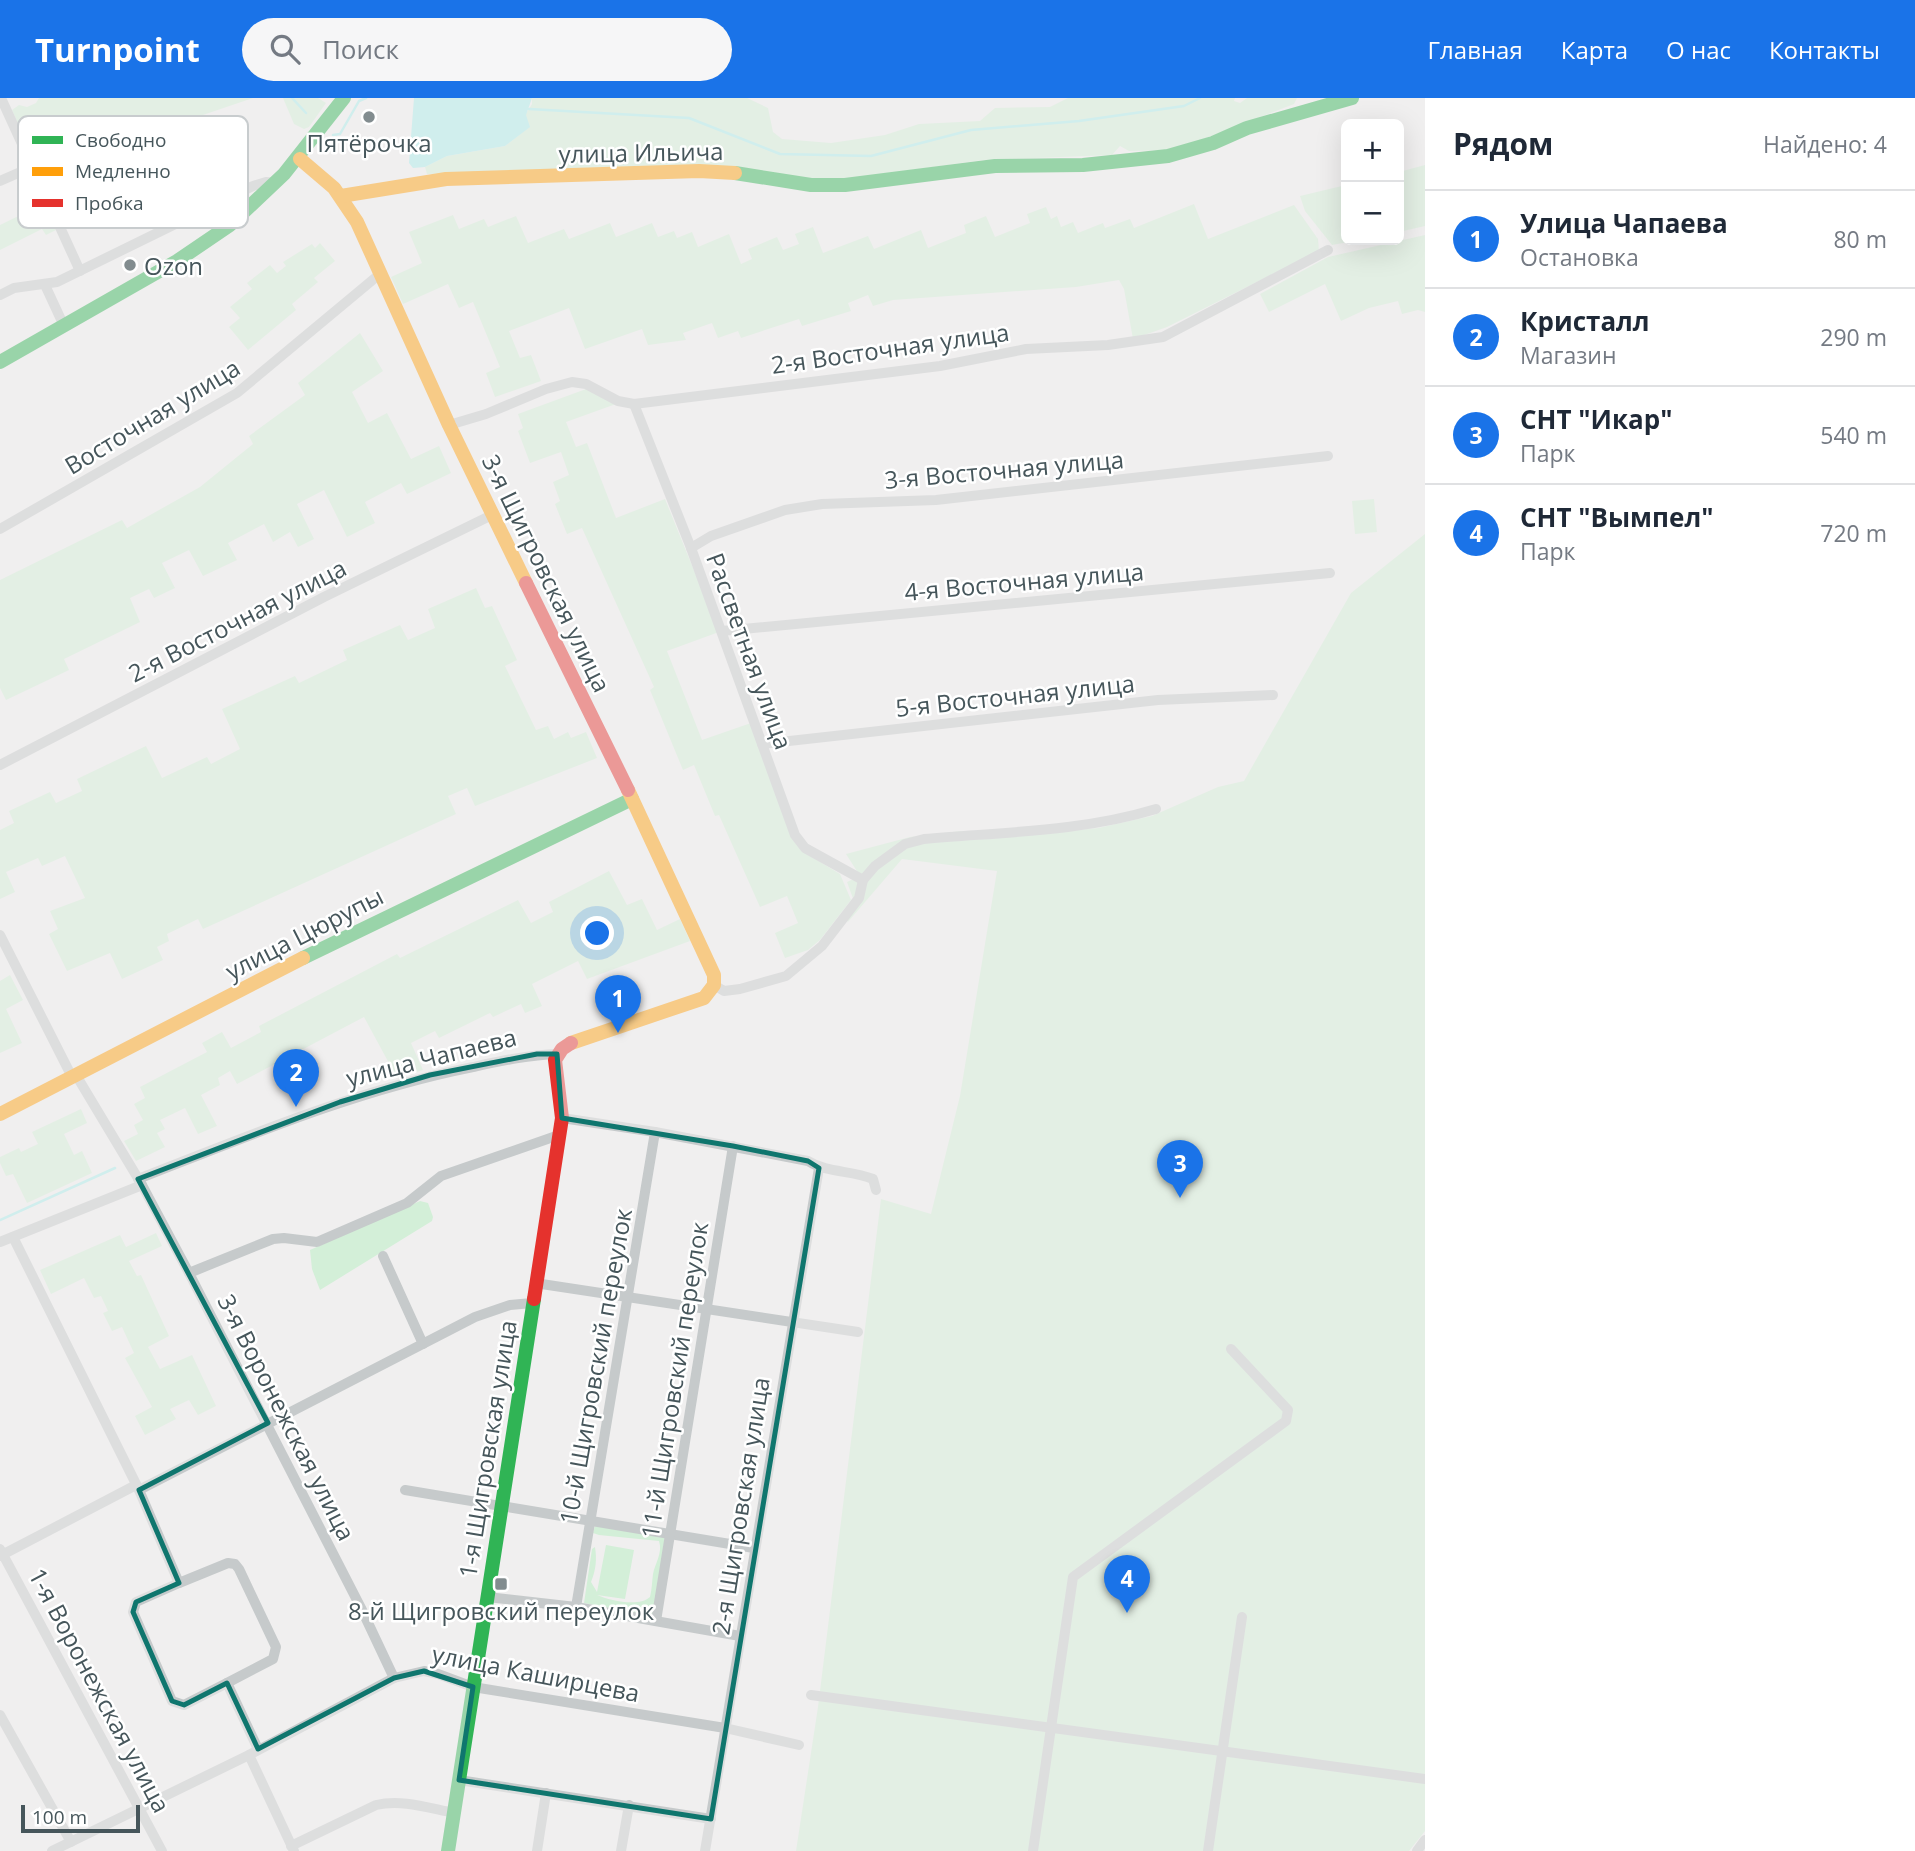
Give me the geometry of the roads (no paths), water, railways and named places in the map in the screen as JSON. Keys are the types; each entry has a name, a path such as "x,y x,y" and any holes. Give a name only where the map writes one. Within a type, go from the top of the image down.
{"street":[{"path":"1,98 18,136"},
{"path":"248,207 300,159 344,98"},
{"name":"улица Ильича","path":"341,196 446,179 699,171 743,173 811,185 845,185 995,166 1083,165 1168,156 1213,143 1247,128 1352,98"},
{"path":"300,159 341,196"},
{"path":"0,181 18,173"},
{"path":"248,188 276,183"},
{"name":"3-я Щигровская улица","path":"341,196 357,222 449,425 713,969 714,985"},
{"path":"60,228 80,271"},
{"path":"0,295 14,288 45,285 168,228"},
{"path":"0,362 214,237 224,228"},
{"name":"2-я Восточная улица","path":"449,425 486,415 546,389 572,383 586,384 618,401 634,404 940,366 1026,349 1149,340 1164,337 1328,250"},
{"name":"Восточная улица","path":"0,528 237,393 380,273"},
{"path":"45,285 64,326"},
{"name":"Рассветная улица","path":"634,404 722,631 794,835 804,848 863,880"},
{"name":"3-я Восточная улица","path":"691,548 711,536 785,510 822,504 936,500 1328,456"},
{"name":"2-я Восточная улица","path":"0,765 324,597 494,514"},
{"name":"4-я Восточная улица","path":"722,631 1330,573"},
{"name":"5-я Восточная улица","path":"762,744 1158,700 1273,695"},
{"name":"улица Цюрупы","path":"0,1114 352,933 632,799"},
{"path":"714,985 724,991 740,989 786,976 822,946 859,898 863,880 875,866 905,844 924,839 1058,829 1127,818 1156,809"},
{"name":"3-я Воронежская улица","path":"0,935 74,1076 140,1182 189,1273 268,1423 394,1678"},
{"name":"улица Чапаева","path":"0,1242 140,1182 340,1102 430,1075 537,1054 557,1054 570,1043 695,1002 708,995 714,985"},
{"name":"1-я Щигровская улица","path":"448,1851 562,1118 556,1071 557,1054"},
{"path":"562,1118 655,1132 808,1161 819,1168 873,1179 876,1190"},
{"name":"10-й Щигровский переулок","path":"576,1607 655,1132"},
{"path":"189,1273 273,1239 317,1242 407,1203 441,1176 559,1135"},
{"name":"11-й Щигровский переулок","path":"656,1621 733,1146"},
{"name":"2-я Щигровская улица","path":"705,1851 819,1168"},
{"path":"13,1237 138,1488 179,1583"},
{"path":"383,1256 423,1344"},
{"path":"535,1283 858,1332"},
{"path":"1,1554 497,1309 532,1303"},
{"path":"1033,1851 1073,1577 1286,1421 1288,1410 1231,1349"},
{"path":"405,1490 754,1548"},
{"name":"1-я Воронежская улица","path":"1,1554 162,1851"},
{"path":"228,1563 235,1564 276,1647 273,1659 227,1683 184,1705 172,1701 133,1612 136,1602 228,1563"},
{"path":"487,1597 576,1607 740,1636"},
{"path":"1208,1851 1242,1617"},
{"name":"улица Каширцева","path":"52,1851 70,1846 394,1678 424,1671 473,1687 725,1728 799,1745"},
{"path":"227,1683 293,1848 376,1805 388,1802 454,1813"},
{"path":"811,1695 1425,1779"},
{"path":"0,1715 70,1846"},
{"path":"459,1780 711,1819"},
{"path":"537,1851 546,1793"},
{"path":"621,1851 629,1805"},
{"path":"1417,1851 1425,1840"}],"water":[{"path":"414,98 532,98 526,115 530,127 505,146 447,156 425,167 413,168 409,163"}],"waterway":[{"path":"292,98 306,113"},
{"path":"333,135 340,134 359,101 366,98"},
{"path":"529,109 689,118 780,154 871,156 971,130 1079,121 1184,106 1200,98"},
{"path":"0,1220 115,1168"}],"place":[{"name":"Пятёрочка","path":"369,117"},
{"name":"Ozon","path":"130,265"},
{"name":"Улица Чапаева","path":"618,1033"},
{"name":"Кристалл","path":"296,1107"},
{"name":"СНТ \"Икар\"","path":"1180,1198"},
{"name":"8-й Щигровский переулок","path":"501,1584"},
{"name":"СНТ \"Вымпел\"","path":"1127,1613"}]}
